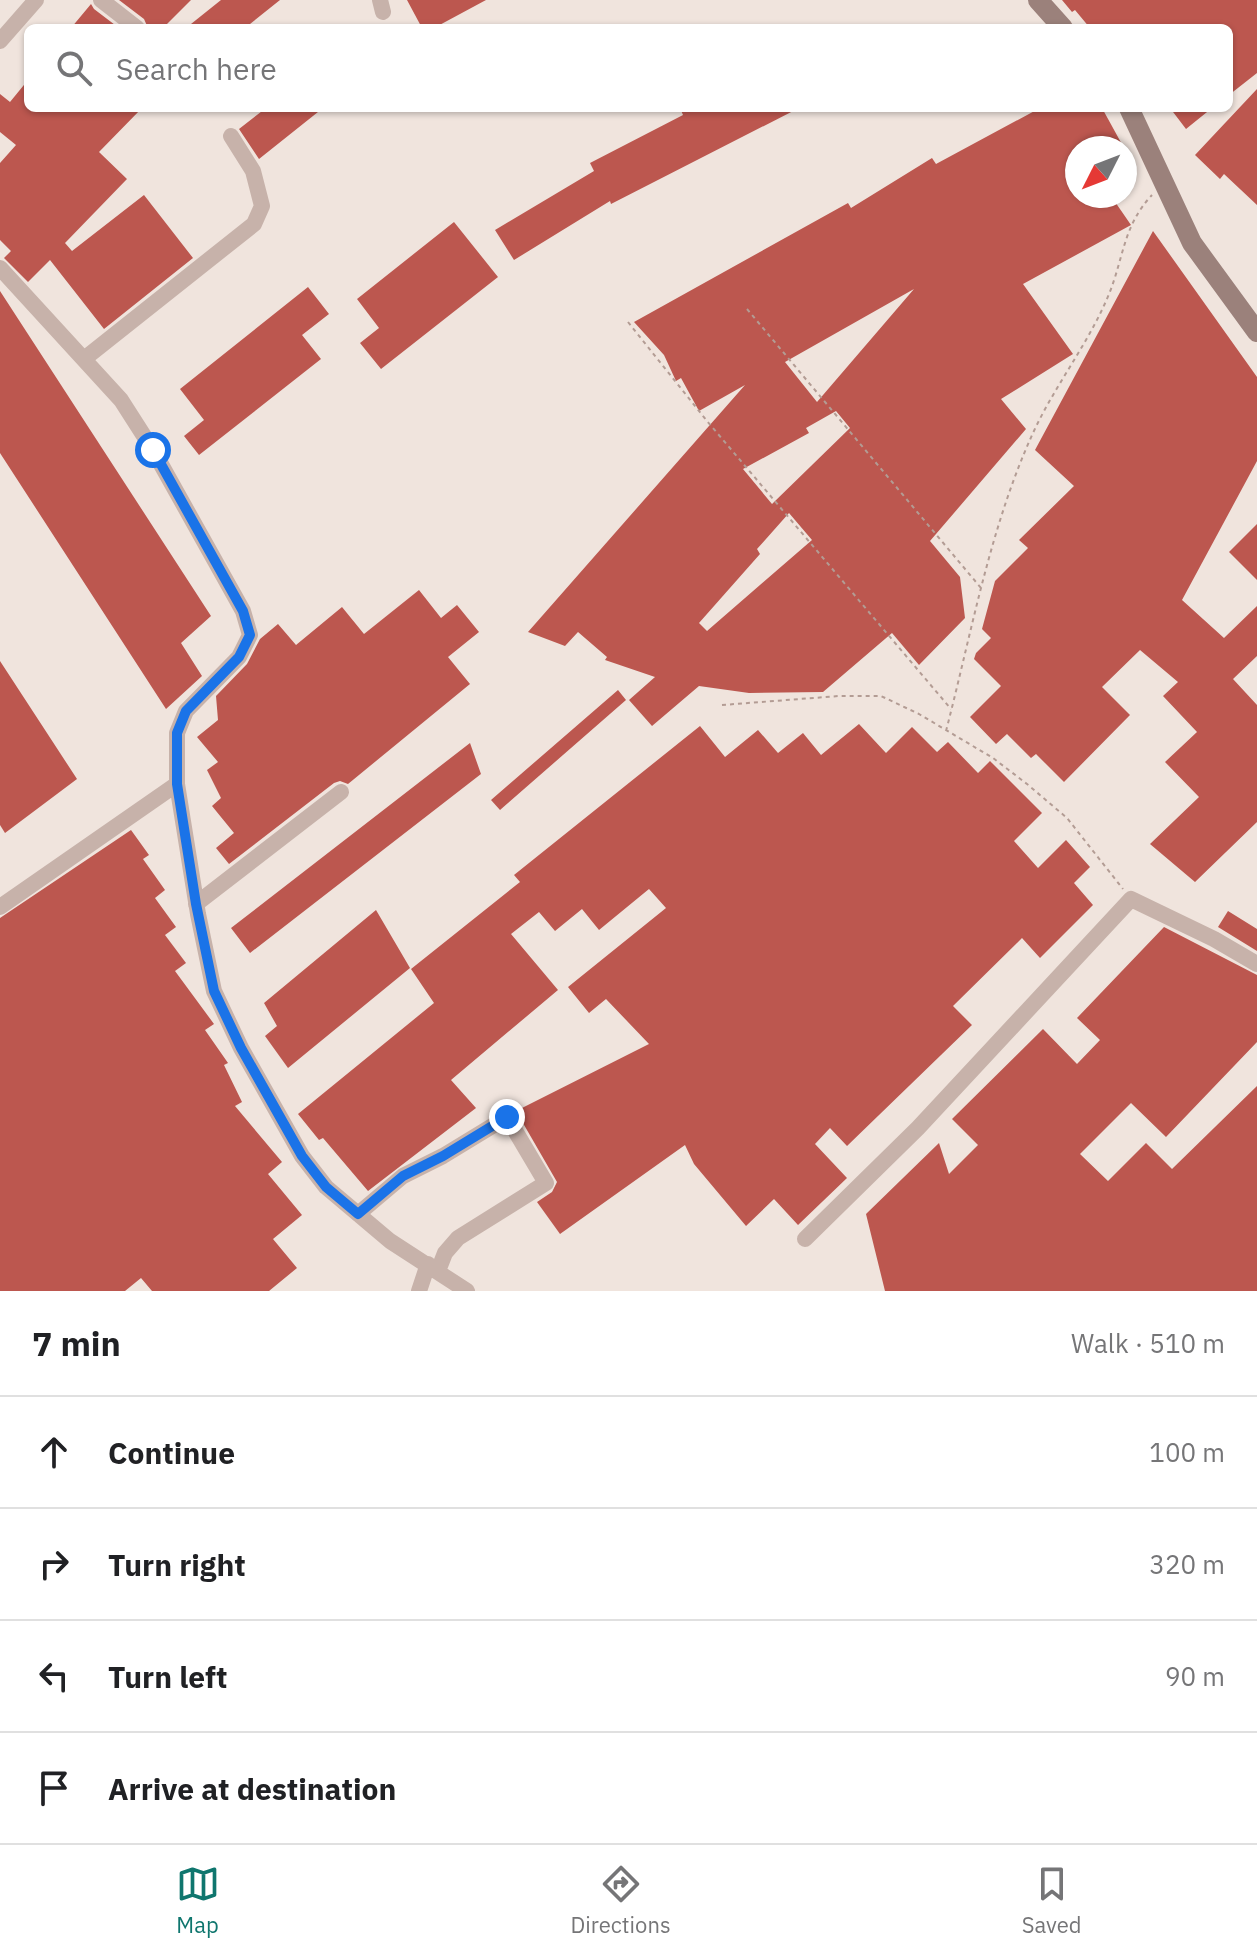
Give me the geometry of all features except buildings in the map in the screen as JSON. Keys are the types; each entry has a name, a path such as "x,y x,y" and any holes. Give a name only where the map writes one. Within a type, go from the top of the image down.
{"street":[{"path":"0,41 36,0"},
{"path":"101,0 132,24"},
{"path":"1038,0 1059,24"},
{"path":"1131,112 1192,243 1257,332"},
{"path":"84,359 254,224 262,206 253,171 231,136"},
{"path":"0,268 121,400 153,450 243,611 250,635 239,657 186,711 177,733 177,784 196,904 214,991 241,1048 302,1156 326,1187 390,1241 467,1291"},
{"path":"0,907 177,784"},
{"path":"196,904 341,792"},
{"path":"805,1239 918,1128 1131,899 1214,939 1257,964"},
{"path":"358,1214 403,1176 507,1117 546,1183 458,1238 419,1291"}],"path":[{"path":"946,731 993,539 1033,432 1081,351 1104,304 1121,251 1141,207 1152,195 1167,186"},
{"path":"747,309 982,589"},
{"path":"628,322 707,421 952,710"},
{"path":"722,705 881,696 993,758 1067,818 1131,899"}],"route":[{"path":"153,450 243,611 250,635 239,657 186,711 177,733 176,758 177,784 196,904 214,991 241,1048 302,1156 326,1187 358,1214 403,1176 507,1117"}]}
